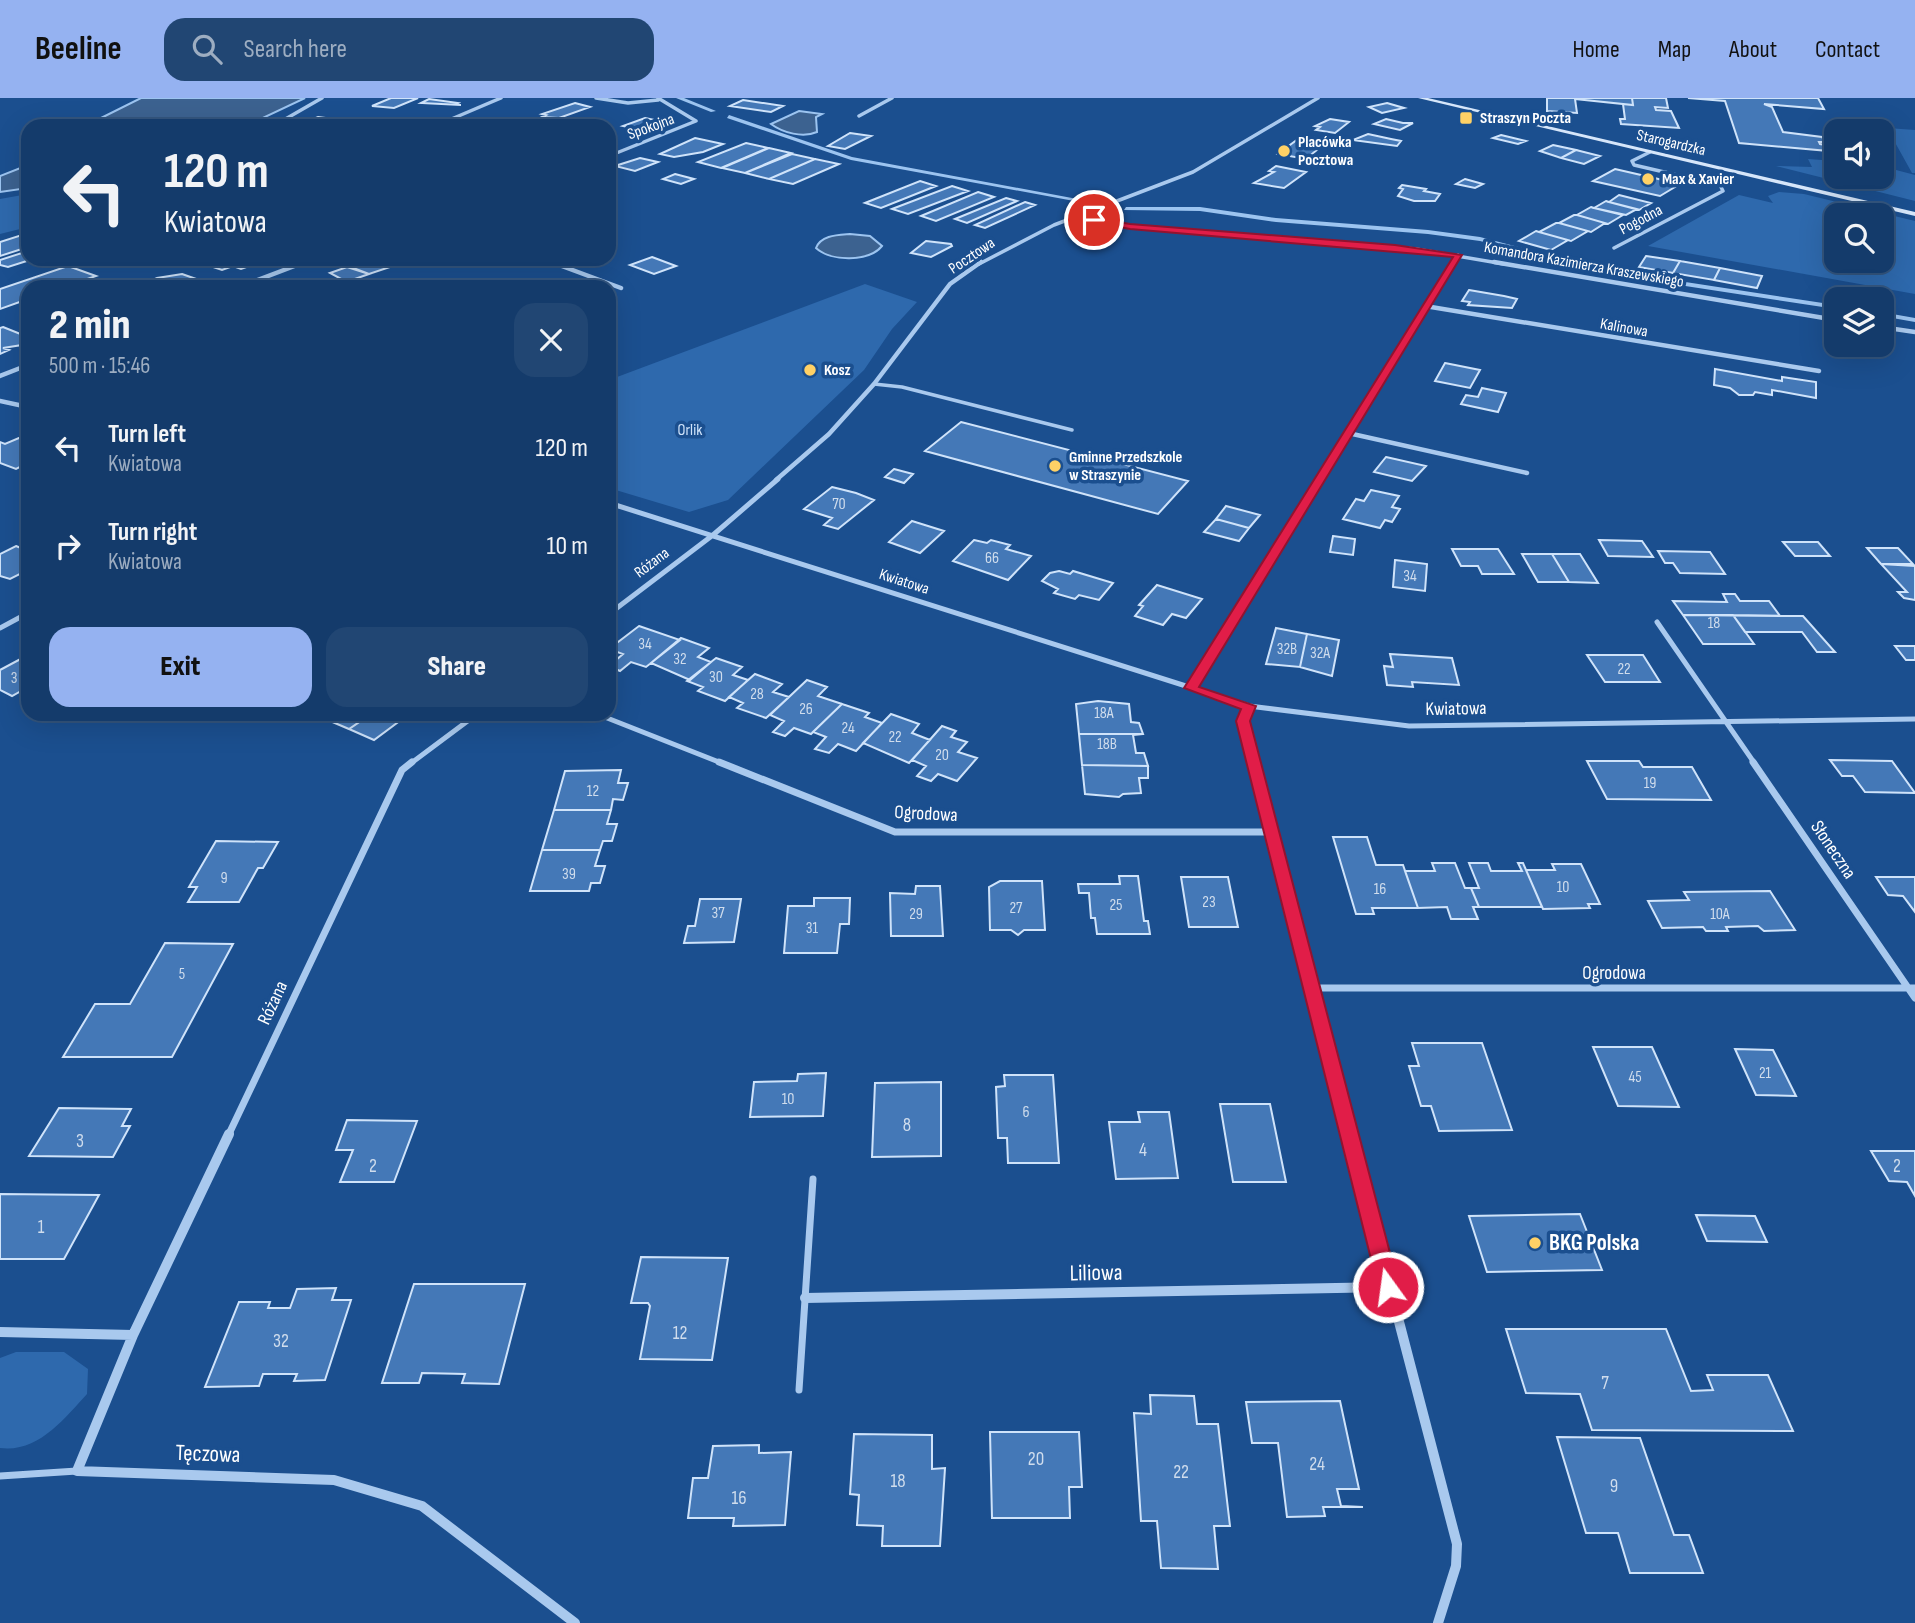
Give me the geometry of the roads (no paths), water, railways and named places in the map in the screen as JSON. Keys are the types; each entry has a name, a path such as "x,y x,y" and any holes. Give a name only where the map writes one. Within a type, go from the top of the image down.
{"main road":[{"name":"Starogardzka","path":"1421,98 1915,214"}],"street":[{"path":"282,119 322,98"},
{"path":"452,119 501,98"},
{"path":"596,98 628,103 658,99"},
{"path":"859,116 892,98"},
{"name":"Pocztowa","path":"713,535 829,434 874,384 923,316 950,284 1010,245 1193,172 1318,98"},
{"name":"Spokojna","path":"616,153 696,121 658,99"},
{"name":"Pogodna","path":"1614,248 1723,191 1720,185 1634,165 1632,161 1650,152"},
{"name":"Komandora Kazimierza Kraszewskiego","path":"1078,216 1130,226 1458,255 1824,318"},
{"path":"1191,688 1458,255"},
{"path":"258,280 295,266"},
{"path":"561,266 599,280"},
{"path":"616,286 621,288"},
{"name":"Kalinowa","path":"1425,306 1819,371"},
{"path":"1894,329 1915,332"},
{"path":"0,376 21,368"},
{"path":"0,401 21,406"},
{"path":"1348,433 1527,472"},
{"name":"Kwiatowa","path":"616,505 1249,706 1409,726 1915,719"},
{"name":"Różana","path":"616,609 713,535"},
{"path":"0,628 21,617"},
{"path":"1657,622 1725,720"},
{"path":"1249,706 1243,721 1274,832 1388,1287 1457,1544 1456,1566 1438,1623"},
{"name":"Słoneczna","path":"1725,720 1912,988 1915,998"},
{"name":"Różana","path":"133,1335 402,770 468,721"},
{"name":"Ogrodowa","path":"615,721 895,832 1274,832"},
{"name":"Ogrodowa","path":"1313,988 1912,988"},
{"name":"Liliowa","path":"805,1298 1388,1287"},
{"path":"0,1332 133,1335 77,1472"},
{"name":"Tęczowa","path":"77,1472 334,1479 410,1502 422,1506 575,1623"}],"lane":[{"path":"874,384 902,387 1072,430"},
{"path":"799,1390 813,1179"},
{"path":"0,1476 77,1472"}],"waterway":[{"path":"679,98 713,111"},
{"path":"729,117 851,158 1085,201"},
{"path":"1126,209 1200,209 1276,220 1428,232 1480,239 1607,272 1824,305"},
{"path":"1894,316 1915,320"}],"place":[{"name":"Straszyn Poczta","path":"1466,118"},
{"name":"Placówka Pocztowa","path":"1284,151"},
{"name":"Max & Xavier","path":"1648,179"},
{"name":"Kosz","path":"810,370"},
{"name":"Gminne Przedszkole w Straszynie","path":"1055,466"},
{"name":"BKG Polska","path":"1535,1243"}],"park label":[{"name":"Orlik","path":"690,430"}]}
